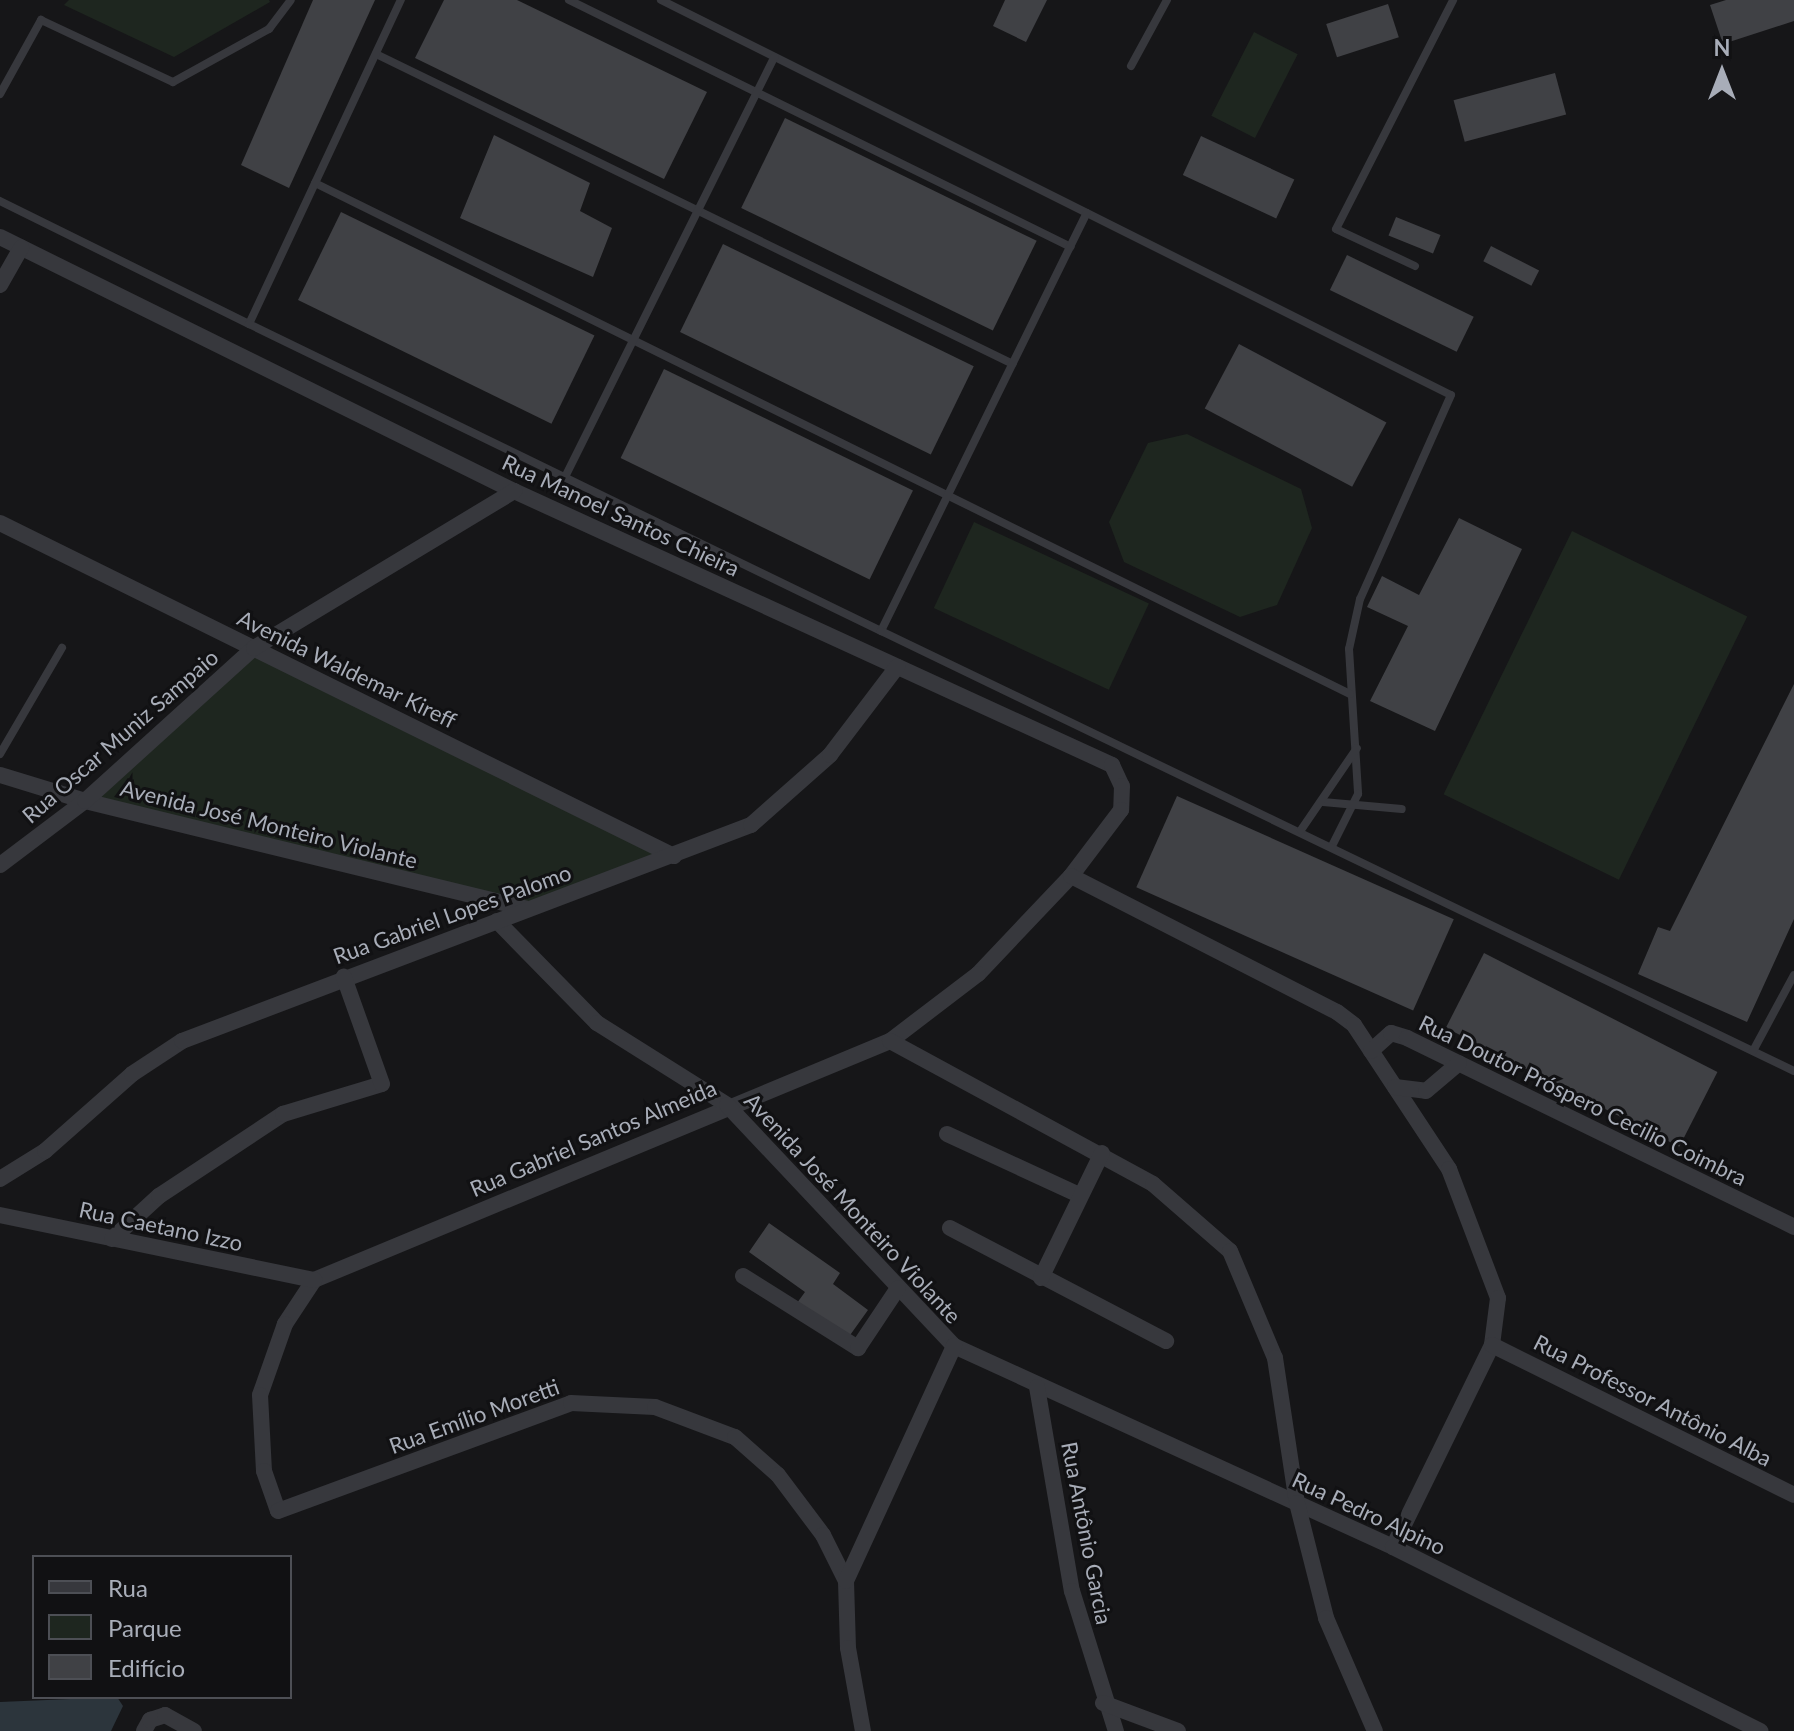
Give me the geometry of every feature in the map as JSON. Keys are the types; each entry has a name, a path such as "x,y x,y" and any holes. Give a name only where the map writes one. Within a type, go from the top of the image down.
{"street":[{"name":"Rua Manoel Santos Chieira","path":"0,237 514,491 1112,765 1122,786 1121,810 1071,876"},
{"path":"0,285 21,248"},
{"name":"Rua Oscar Muniz Sampaio","path":"0,865 85,801 254,648 514,491"},
{"name":"Avenida Waldemar Kireff","path":"0,523 674,856"},
{"name":"Rua Gabriel Lopes Palomo","path":"0,1179 45,1151 132,1074 182,1041 751,825 830,755 897,667"},
{"name":"Avenida José Monteiro Violante","path":"0,775 85,801 528,909"},
{"path":"1071,876 1337,1012 1371,1051 1449,1169 1482,1248 1498,1298 1492,1345 1393,1547"},
{"name":"Rua Gabriel Santos Almeida","path":"314,1280 727,1105 890,1041 978,974 1071,876"},
{"name":"Avenida José Monteiro Violante","path":"497,921 597,1023 727,1105 954,1346"},
{"path":"112,1239 159,1196 283,1114 382,1084 344,977"},
{"name":"Rua Doutor Próspero Cecilio Coimbra","path":"1371,1051 1391,1033 1459,1063 1794,1227"},
{"path":"890,1041 1102,1153 1200,1219 1230,1251 1275,1358 1297,1503 1326,1618 1375,1731"},
{"path":"1395,1087 1426,1091 1459,1063"},
{"path":"947,1134 1079,1195"},
{"path":"1041,1278 1102,1153"},
{"name":"Rua Caetano Izzo","path":"0,1215 314,1280"},
{"path":"950,1228 1166,1341"},
{"path":"743,1276 858,1348 898,1288"},
{"name":"Rua Emílio Moretti","path":"314,1280 285,1324 260,1395 264,1471 278,1511 571,1403 616,1401 701,1419 735,1437 778,1475 823,1535 846,1581 848,1648 863,1731"},
{"name":"Rua Professor Antônio Alba","path":"1492,1345 1794,1495"},
{"path":"846,1581 954,1346"},
{"name":"Rua Pedro Alpino","path":"954,1346 1037,1387 1393,1547 1760,1731"},
{"name":"Rua Antônio Garcia","path":"1037,1387 1072,1591 1103,1703 1116,1731"},
{"path":"1103,1703 1178,1731"},
{"path":"144,1731 150,1720 165,1715 194,1731"}],"lane":[{"path":"0,94 41,20 173,82 269,29 291,0"},
{"path":"249,324 401,0"},
{"path":"569,0 1071,247"},
{"path":"661,0 1451,395 1360,599 1349,649 1350,694 1357,748 1354,807 1332,846"},
{"path":"1131,66 1167,0"},
{"path":"1415,266 1336,229 1453,0"},
{"path":"376,54 1013,364"},
{"path":"566,475 774,57"},
{"path":"315,183 634,337 1350,694"},
{"path":"0,201 881,631 1301,830 1794,1071"},
{"path":"881,631 1087,213"},
{"path":"0,754 62,648"},
{"path":"1301,830 1357,748"},
{"path":"1323,802 1402,809"},
{"path":"1753,1051 1794,975"}],"green space":[{"path":"69,0 270,2 174,57 64,5"},
{"path":"1254,32 1298,54 1255,138 1211,116"},
{"path":"1187,434 1301,489 1312,528 1277,605 1240,617 1124,562 1109,522 1148,443"},
{"path":"974,522 1149,604 1109,690 934,608"},
{"path":"1572,531 1747,616 1619,880 1444,794"},
{"path":"254,648 674,856 528,909 85,801"}],"shaded area":[{"path":"118,1699 123,1706 111,1731 0,1731 0,1702"}],"building":[{"path":"313,0 375,0 289,188 241,165"},
{"path":"444,0 517,0 707,92 664,179 415,58"},
{"path":"1005,0 1047,0 1026,42 993,26"},
{"path":"1726,0 1794,0 1794,21 1723,44 1710,5"},
{"path":"1388,4 1399,37 1337,57 1326,24"},
{"path":"1555,73 1566,115 1465,142 1454,100"},
{"path":"785,118 1037,241 993,331 741,208"},
{"path":"494,135 590,183 580,211 612,228 593,277 460,218"},
{"path":"1201,136 1294,180 1276,219 1183,175"},
{"path":"341,212 594,336 551,424 298,300"},
{"path":"1396,217 1441,235 1433,254 1389,236"},
{"path":"723,244 974,366 931,454 680,332"},
{"path":"1491,246 1539,271 1531,286 1483,261"},
{"path":"1347,255 1474,317 1457,352 1330,290"},
{"path":"1239,344 1386,422 1352,487 1205,408"},
{"path":"664,369 913,490 870,579 621,458"},
{"path":"1459,518 1522,549 1435,731 1370,701 1408,626 1367,607 1382,576 1419,595"},
{"path":"1794,684 1794,919 1747,1022 1638,974 1658,927 1670,931"},
{"path":"1177,796 1454,919 1413,1011 1136,887"},
{"path":"1484,953 1717,1072 1679,1147 1446,1028"},
{"path":"769,1223 840,1273 833,1284 868,1310 848,1338 797,1303 805,1292 749,1252"}]}
